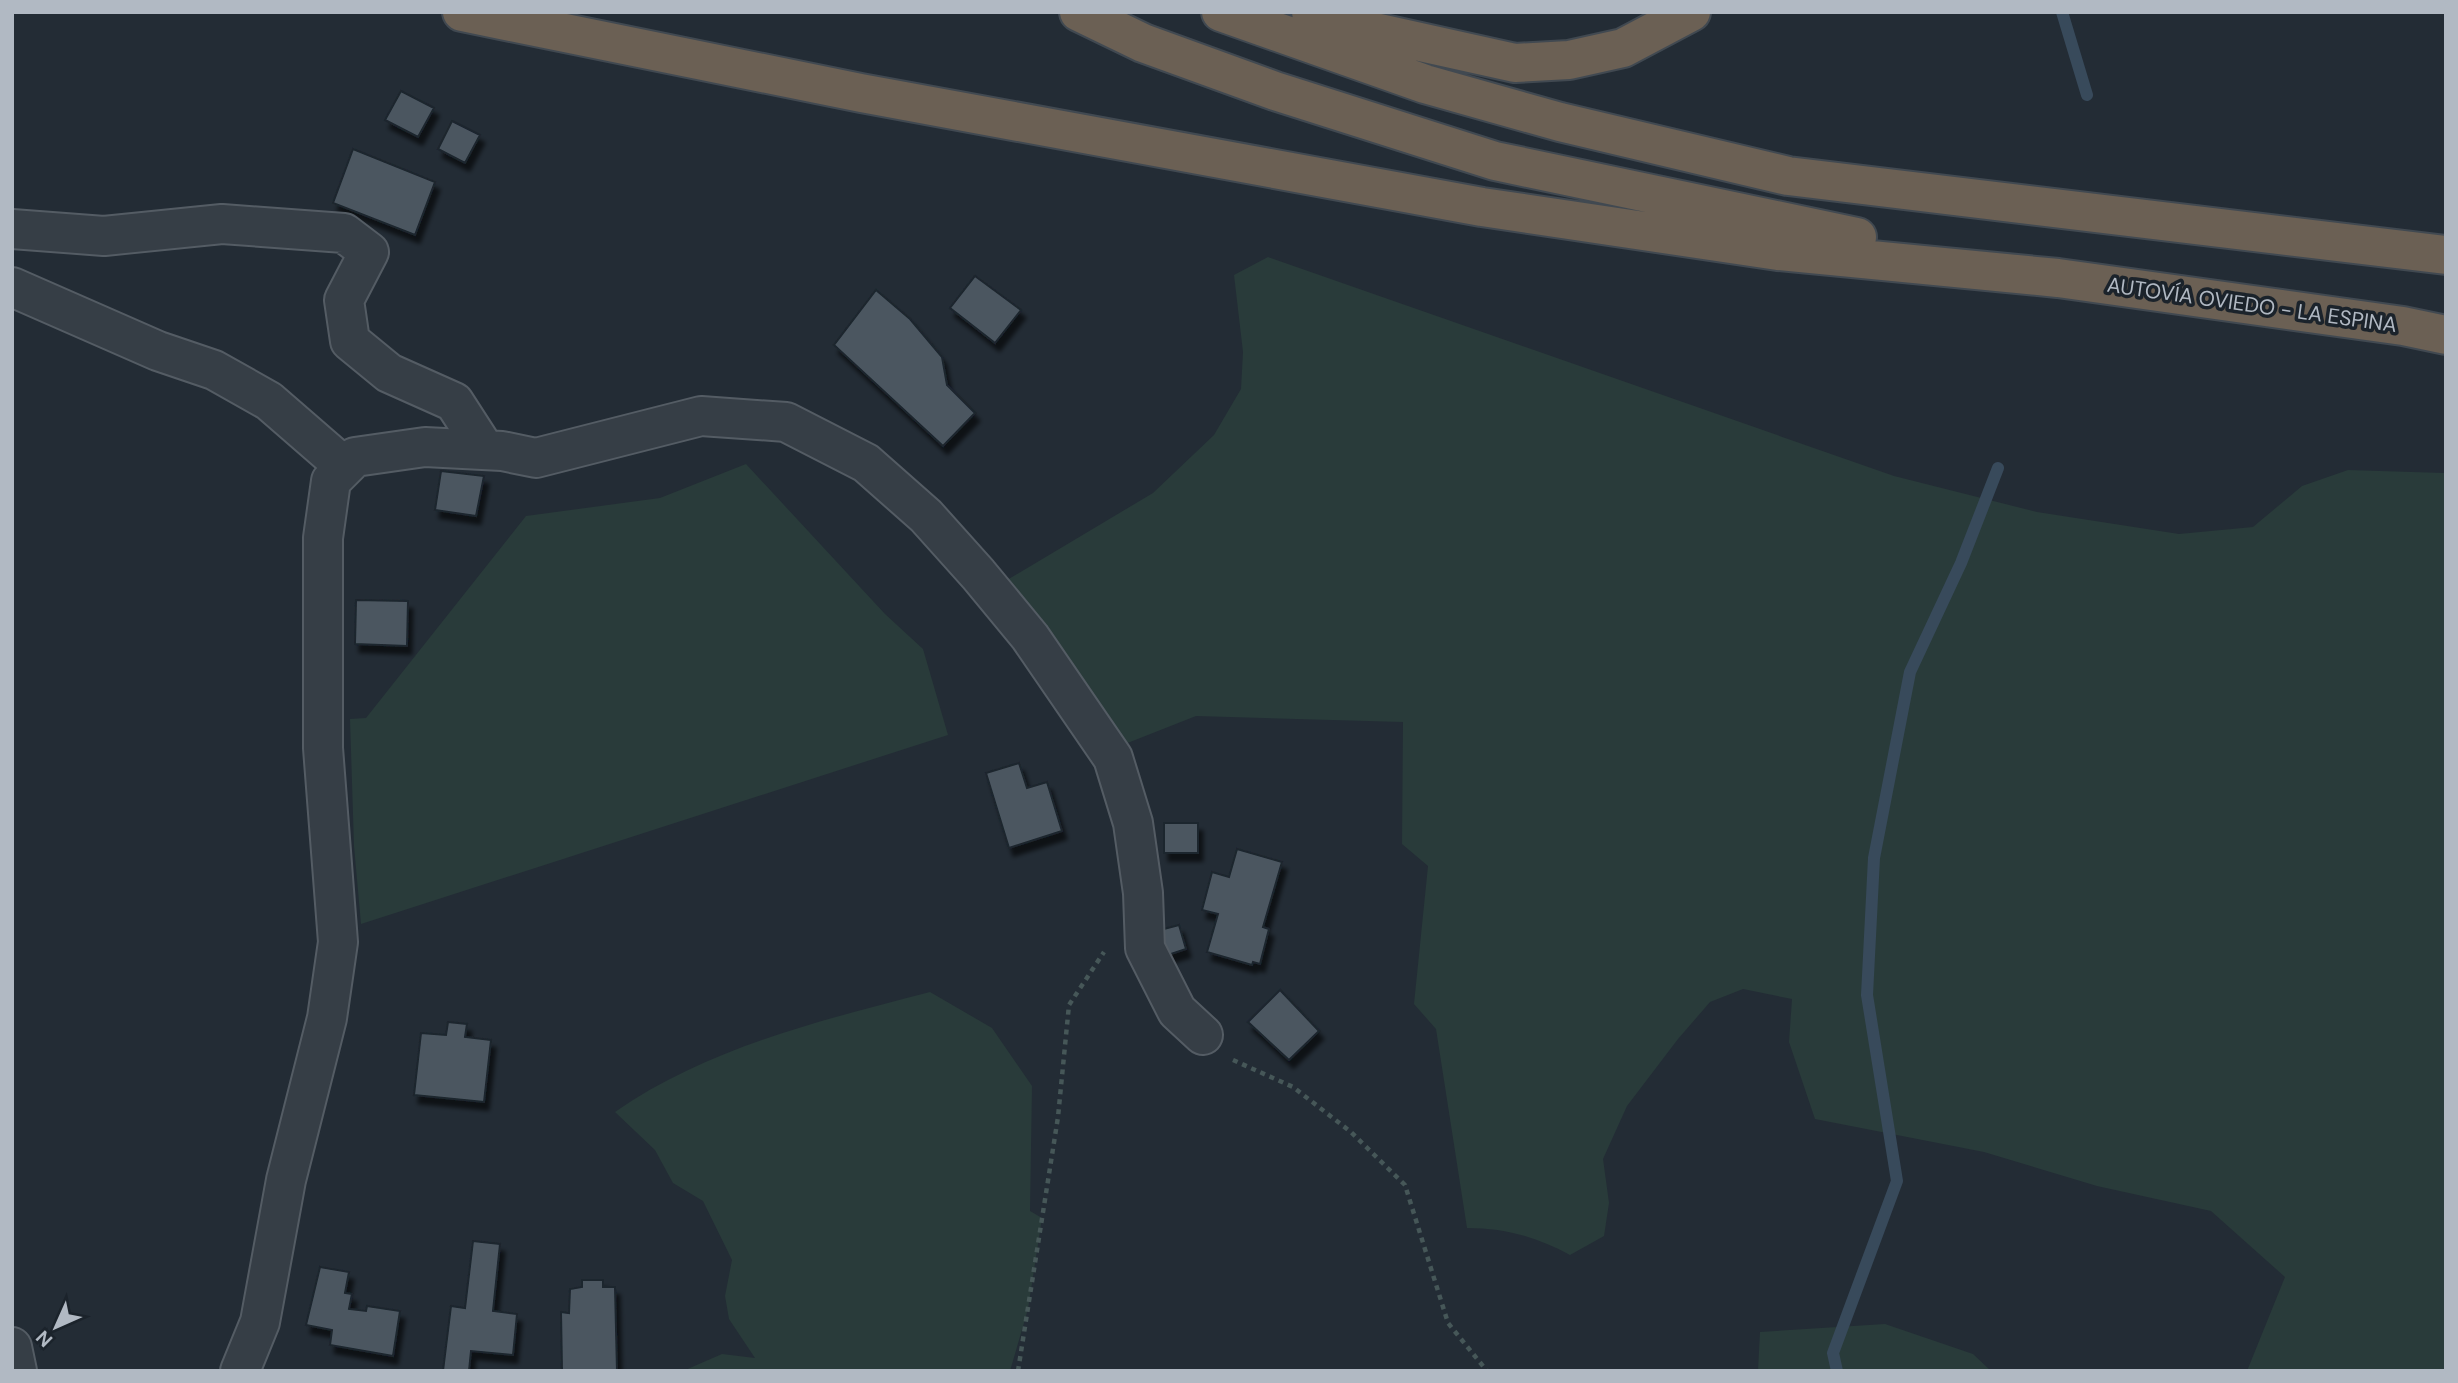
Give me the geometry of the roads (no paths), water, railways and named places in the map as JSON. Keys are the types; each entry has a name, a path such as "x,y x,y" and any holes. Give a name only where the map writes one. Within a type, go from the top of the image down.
{"highway":[{"path":"462,12 861,93 1482,207 1778,251 2058,278"},
{"path":"1079,12 1143,43 1275,91 1495,161 2058,278"},
{"path":"1221,12 1425,84 1560,122 1788,176 2446,256"},
{"path":"1311,12 1366,30 1515,62 1569,60 1623,48 1691,12"},
{"name":"AUTOVÍA OVIEDO - LA ESPINA","path":"2058,278 2403,326 2446,335"}],"street":[{"path":"12,229 104,236 222,224 344,233 369,252 344,300 350,341 389,373 454,402 485,450"},
{"path":"12,287 158,351 214,370 269,401 345,467"},
{"path":"240,1371 260,1322 286,1180 327,1018 338,942 323,748 323,538 331,481 355,457 425,447 485,450 536,458 701,416 786,422 866,463 926,516 978,574 1030,637 1113,758 1133,823 1143,893 1144,948 1177,1011 1203,1035"},
{"path":"12,1348 17,1371"}],"waterway":[{"path":"2062,12 2087,95"},
{"path":"1837,1371 1833,1353 1897,1181 1867,995 1874,858 1910,672 1961,563 1998,468"}]}
